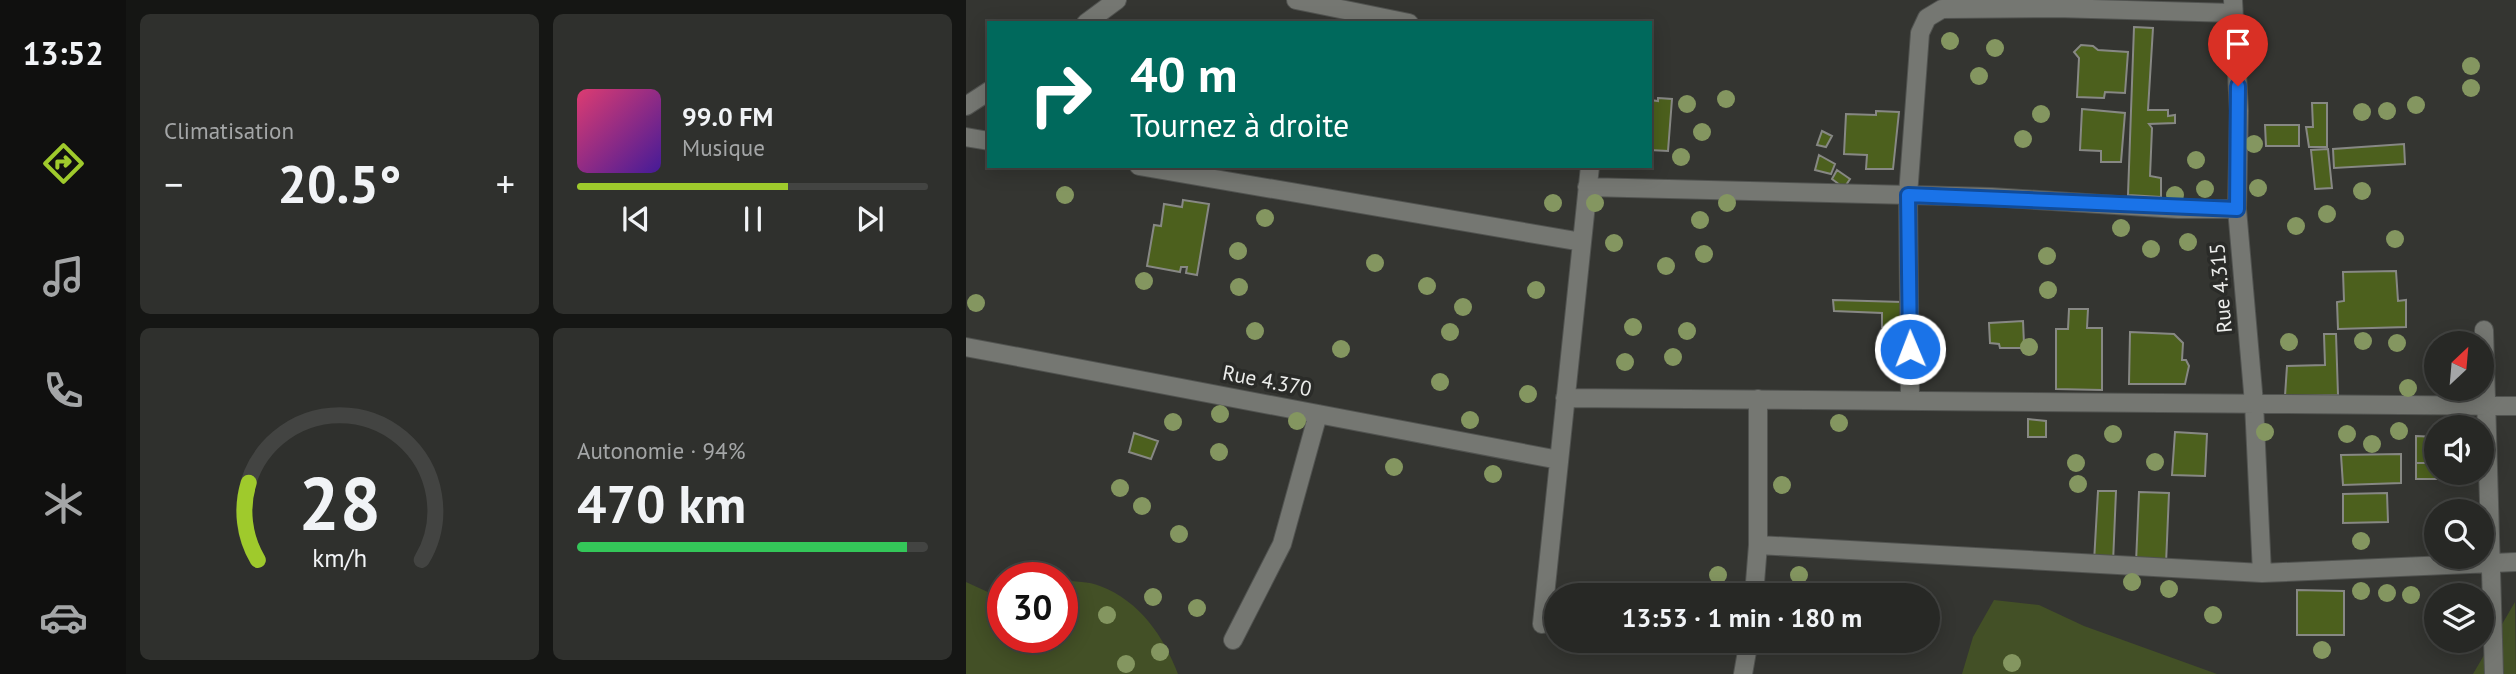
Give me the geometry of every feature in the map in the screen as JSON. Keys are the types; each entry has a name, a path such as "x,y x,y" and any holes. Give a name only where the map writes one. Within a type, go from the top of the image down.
{"street":[{"path":"1089,21 1117,0"},
{"path":"1296,0 1399,21"},
{"path":"1910,400 1908,195 1920,33 1927,18 1942,9 2233,7"},
{"name":"Rue 4.315","path":"2233,7 2239,111 2237,209 2254,404 2262,573"},
{"path":"966,106 987,91"},
{"path":"966,137 987,141"},
{"path":"1151,168 1582,242"},
{"path":"1542,624 1590,168"},
{"path":"1587,187 1908,195 2237,209"},
{"path":"2484,330 2488,499"},
{"name":"Rue 4.370","path":"966,347 1559,460"},
{"path":"1565,398 2516,405"},
{"path":"1755,583 1758,545 1758,399"},
{"path":"1233,640 1282,544 1318,414"},
{"path":"1758,545 2262,573 2424,566"},
{"path":"2494,563 2516,562"},
{"path":"2490,569 2494,674"},
{"path":"1742,674 1746,653"}],"green space":[{"path":"1078,581 1086,582 1114,593 1139,611 1158,634 1178,674 966,674 966,582 987,592 987,653 1078,653"},
{"path":"1994,600 2039,605 2084,626 2217,674 1962,674 1973,637"},
{"path":"2515,602 2516,674 2473,674 2485,653 2494,653 2494,638"}],"building":[{"path":"2134,27 2153,28 2148,110 2168,110 2168,116 2175,115 2175,123 2149,124 2152,128 2150,176 2161,178 2161,197 2128,195"},
{"path":"2081,45 2093,46 2098,50 2128,52 2125,93 2105,92 2104,98 2077,97 2079,58 2074,52"},
{"path":"1658,98 1672,99 1668,151 1652,150 1652,100 1658,101"},
{"path":"2312,103 2327,103 2327,147 2309,147 2306,127 2313,127"},
{"path":"2082,109 2125,113 2121,162 2101,162 2101,151 2080,150"},
{"path":"1876,111 1899,112 1893,169 1866,169 1867,155 1844,154 1846,114 1876,115"},
{"path":"2265,125 2299,125 2299,146 2266,146"},
{"path":"1822,131 1832,136 1826,147 1817,145"},
{"path":"2404,144 2405,164 2334,168 2333,149"},
{"path":"2328,149 2332,188 2315,189 2311,150"},
{"path":"1819,155 1835,164 1831,174 1815,170"},
{"path":"1837,170 1850,179 1844,188 1832,179"},
{"path":"1183,200 1209,204 1197,275 1186,273 1187,267 1181,267 1180,272 1147,266 1154,225 1161,226 1164,204 1182,207"},
{"path":"2396,271 2398,301 2406,300 2406,327 2338,329 2337,302 2344,301 2343,272"},
{"path":"1833,300 1902,302 1901,328 1882,327 1882,313 1834,311"},
{"path":"2069,309 2088,309 2087,328 2102,328 2102,390 2056,389 2056,329 2068,329"},
{"path":"2023,321 2024,344 2021,348 2000,348 1999,344 1990,343 1989,323"},
{"path":"2130,332 2174,334 2183,343 2182,360 2186,360 2189,366 2185,384 2129,384"},
{"path":"2324,334 2336,334 2338,395 2285,396 2287,366 2325,365"},
{"path":"2028,419 2046,421 2046,437 2028,437"},
{"path":"2175,432 2207,434 2205,476 2172,475"},
{"path":"1134,433 1158,441 1151,459 1129,452"},
{"path":"2416,436 2424,436 2424,463 2416,463"},
{"path":"2401,454 2401,483 2343,485 2341,455"},
{"path":"2416,463 2424,463 2424,479 2416,479"},
{"path":"2098,491 2116,491 2113,563 2094,562"},
{"path":"2139,492 2169,493 2166,564 2136,563"},
{"path":"2387,493 2388,522 2343,523 2343,494"},
{"path":"2297,590 2344,591 2344,635 2297,635"}],"route":[{"path":"1910,349 1908,195 1991,197 2178,209 2237,209 2238,86"}]}
